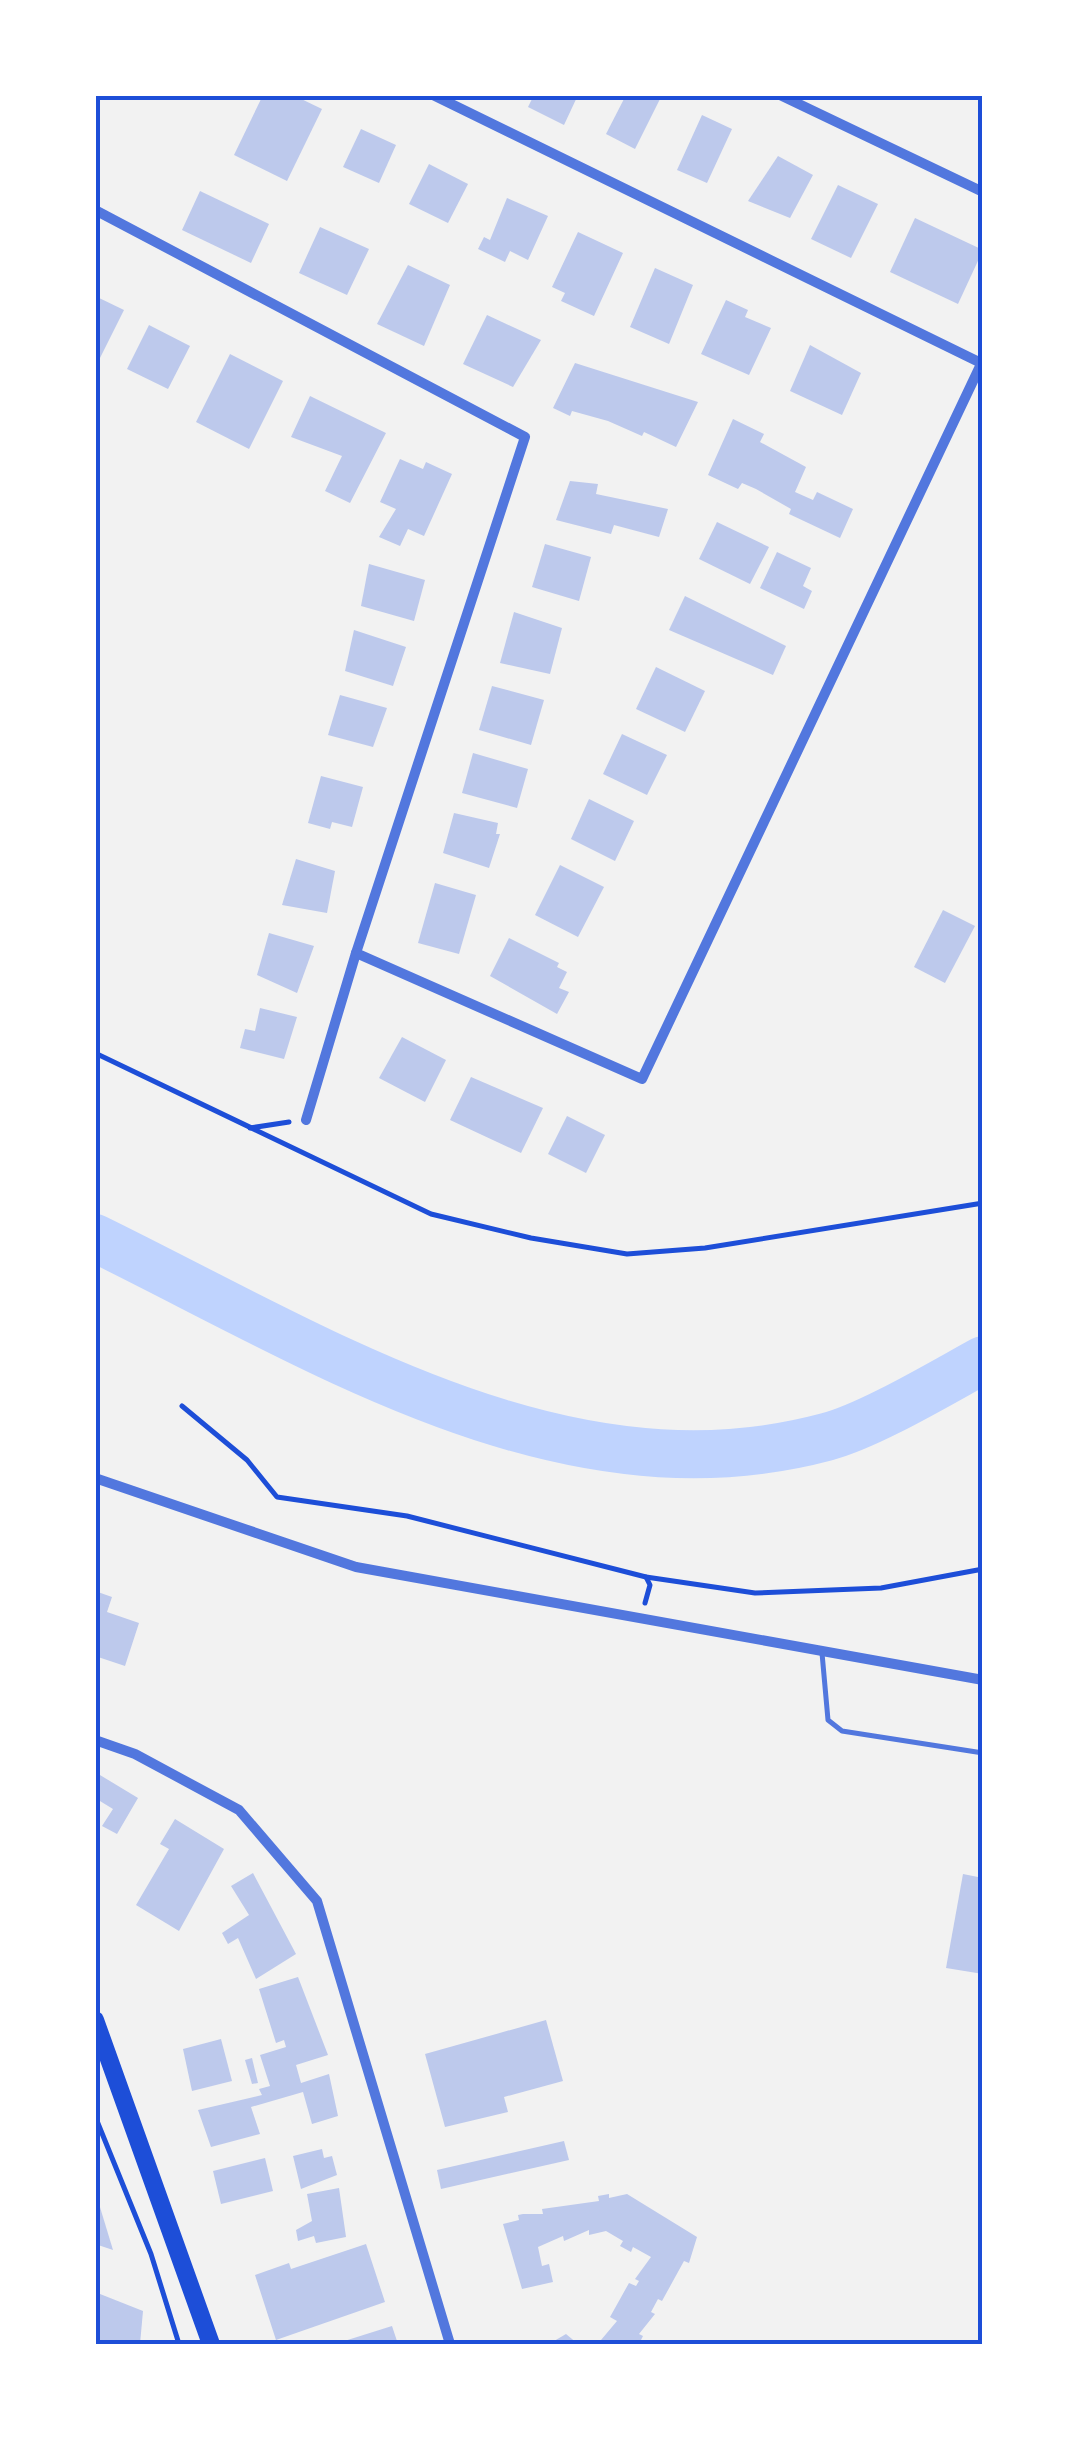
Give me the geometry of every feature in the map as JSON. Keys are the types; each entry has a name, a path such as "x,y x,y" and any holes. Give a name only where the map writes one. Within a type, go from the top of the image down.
{"main road":[{"path":"95,2020 211,2344"}],"street":[{"path":"356,953 642,1079 982,361 433,95"},
{"path":"780,95 983,192"},
{"path":"95,210 525,437 356,953 306,1120"},
{"path":"95,1478 356,1567 983,1680"},
{"path":"95,1740 135,1754 239,1810 317,1902 450,2344"}],"lane":[{"path":"822,1652 828,1720 842,1731 983,1753"}],"path":[{"path":"95,1053 431,1214 627,1254 704,1248 983,1204"},
{"path":"247,1128 306,1120"},
{"path":"182,1406 247,1460 277,1497 408,1516 646,1577 755,1593 881,1588 983,1568"},
{"path":"641,1619 650,1585 646,1577"},
{"path":"95,2116 151,2254 178,2344"}],"building":[{"path":"263,95 293,95 322,109 287,181 234,155"},
{"path":"534,95 578,95 564,125 528,107"},
{"path":"626,95 661,97 635,149 606,134"},
{"path":"702,115 732,129 707,183 677,170"},
{"path":"361,129 396,145 379,183 343,167"},
{"path":"778,156 813,175 790,218 748,201"},
{"path":"429,164 468,184 448,223 409,204"},
{"path":"838,185 878,204 851,258 811,239"},
{"path":"200,191 269,224 251,263 182,230"},
{"path":"507,198 548,216 528,260 510,251 505,262 478,249 484,237 490,240"},
{"path":"915,218 983,250 958,304 890,272"},
{"path":"320,227 369,249 347,295 299,273"},
{"path":"578,232 623,253 594,316 561,301 565,293 552,287"},
{"path":"408,265 450,285 424,346 377,324"},
{"path":"655,268 693,285 669,344 630,327"},
{"path":"95,296 124,310 98,362 95,361"},
{"path":"726,300 748,310 745,317 771,328 749,375 701,354"},
{"path":"487,315 541,340 513,387 463,364"},
{"path":"149,325 190,346 168,389 127,369"},
{"path":"810,345 861,373 842,415 790,391"},
{"path":"230,354 283,381 249,449 196,422"},
{"path":"575,363 698,402 676,447 644,432 642,436 608,421 572,411 570,416 553,408"},
{"path":"310,396 386,433 350,503 325,491 342,456 291,437"},
{"path":"733,419 764,434 760,442 806,467 795,492 813,500 817,492 853,509 840,538 789,514 791,509 756,489 742,483 738,489 708,475"},
{"path":"400,459 423,469 426,462 452,474 424,536 408,529 400,546 379,537 396,509 380,502"},
{"path":"570,481 598,484 596,494 668,509 659,537 614,525 611,534 556,520"},
{"path":"717,522 769,547 750,584 699,559"},
{"path":"545,544 591,557 579,601 532,587"},
{"path":"777,552 811,568 803,586 812,591 804,609 760,588"},
{"path":"369,564 425,580 414,621 361,606"},
{"path":"685,596 786,646 773,675 669,630"},
{"path":"514,612 562,628 550,674 500,663"},
{"path":"354,630 406,647 393,686 345,671"},
{"path":"656,667 705,691 685,732 636,709"},
{"path":"492,686 544,700 531,745 479,730"},
{"path":"340,695 387,708 373,747 328,735"},
{"path":"622,734 667,755 647,795 603,774"},
{"path":"473,753 528,769 517,808 462,793"},
{"path":"321,776 363,787 352,827 332,822 330,829 308,823"},
{"path":"589,799 634,821 615,861 571,839"},
{"path":"454,813 498,823 496,834 500,834 489,868 443,853"},
{"path":"296,859 335,871 327,913 282,905"},
{"path":"560,865 604,887 578,937 535,915"},
{"path":"435,883 476,895 459,954 418,943"},
{"path":"943,910 975,926 945,983 914,967"},
{"path":"269,933 314,946 297,993 257,975"},
{"path":"509,938 559,963 557,967 567,972 559,988 569,992 557,1014 490,976"},
{"path":"260,1008 297,1017 284,1059 240,1048 245,1029 255,1031"},
{"path":"402,1037 446,1060 425,1102 379,1078"},
{"path":"471,1077 543,1108 521,1153 450,1120"},
{"path":"567,1116 605,1135 586,1173 548,1154"},
{"path":"95,1591 112,1597 107,1612 139,1623 125,1666 95,1656"},
{"path":"95,1772 138,1798 117,1834 102,1826 113,1809 95,1798"},
{"path":"175,1819 224,1849 179,1931 136,1905 169,1849 160,1844"},
{"path":"253,1873 296,1954 256,1979 238,1938 228,1944 222,1933 249,1915 231,1886"},
{"path":"963,1874 983,1878 983,1974 946,1968"},
{"path":"298,1977 328,2055 296,2065 301,2083 329,2074 338,2116 312,2124 303,2092 251,2107 260,2134 211,2147 198,2110 262,2095 259,2089 270,2086 260,2055 286,2047 284,2040 276,2043 259,1989"},
{"path":"546,2020 563,2081 504,2097 508,2112 445,2127 425,2054"},
{"path":"221,2039 232,2081 192,2091 183,2049"},
{"path":"252,2058 258,2083 252,2084 245,2060"},
{"path":"564,2141 569,2160 441,2189 437,2170"},
{"path":"322,2149 324,2158 332,2156 337,2175 301,2189 293,2156"},
{"path":"265,2158 273,2191 221,2204 213,2171"},
{"path":"339,2188 346,2237 316,2243 314,2236 298,2241 296,2230 312,2221 307,2194"},
{"path":"96,2194 113,2250 95,2244"},
{"path":"609,2194 609,2198 627,2194 697,2237 689,2263 684,2261 662,2301 658,2299 651,2312 655,2314 639,2334 643,2336 639,2344 601,2340 617,2321 610,2317 629,2283 636,2286 639,2281 635,2279 651,2257 633,2247 631,2252 620,2246 623,2241 606,2231 589,2235 589,2230 564,2241 563,2236 538,2247 542,2266 549,2264 553,2282 522,2289 503,2224 519,2220 518,2215 543,2214 542,2209 599,2201 598,2196"},
{"path":"366,2244 385,2302 276,2340 255,2275 289,2263 291,2269"},
{"path":"95,2292 143,2311 140,2344 95,2344"},
{"path":"392,2326 398,2344 338,2343"},
{"path":"566,2334 578,2344 549,2344"}],"waterway":[{"path":"95,1238 356,1368 447,1405 539,1434 633,1451 729,1453 826,1437 883,1414 983,1360"}]}
